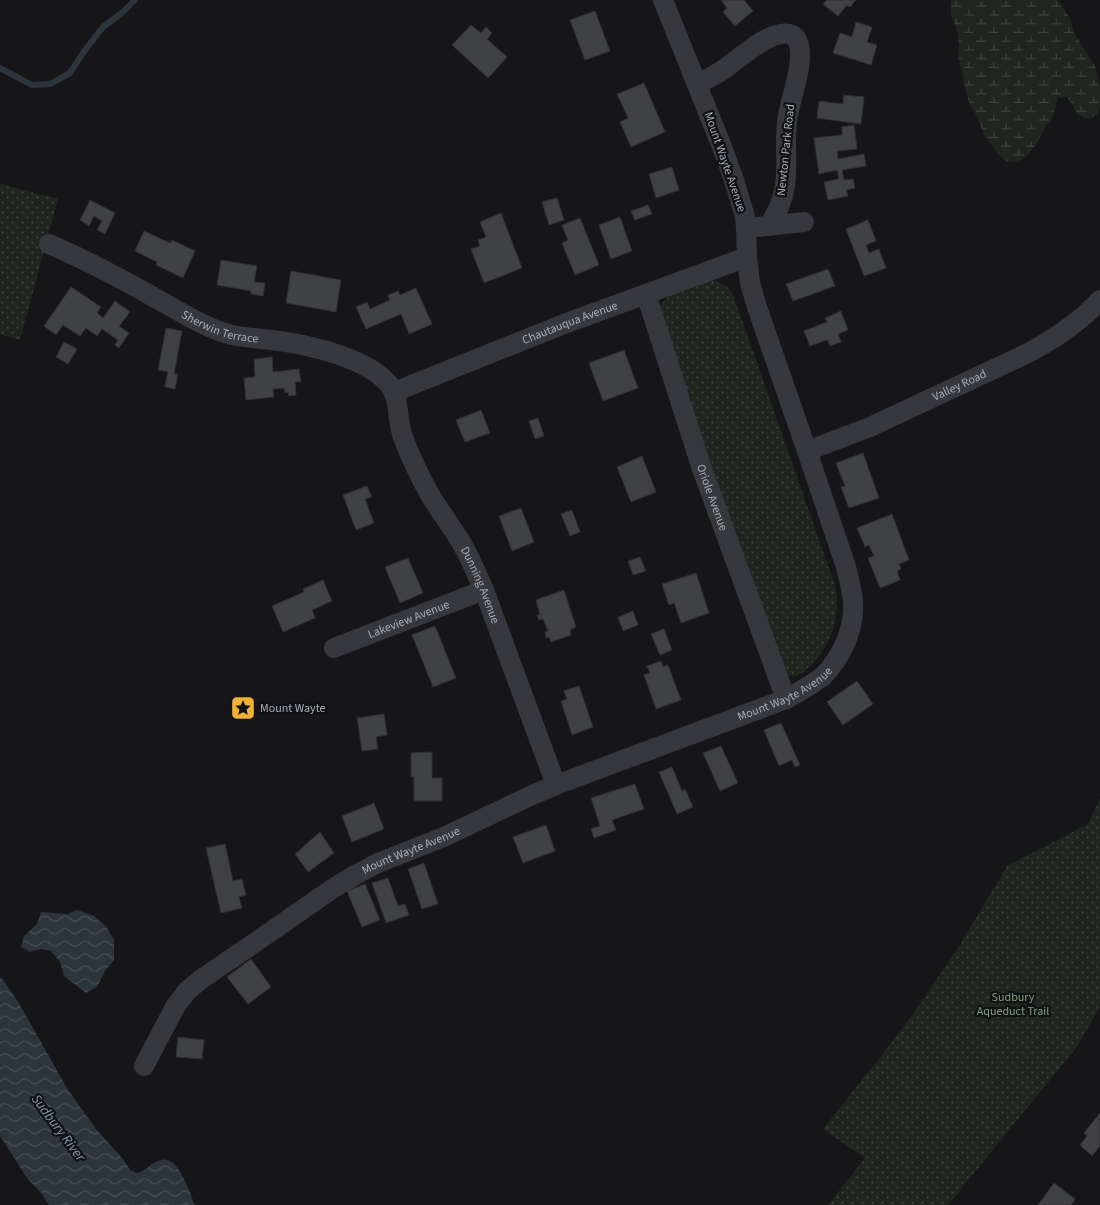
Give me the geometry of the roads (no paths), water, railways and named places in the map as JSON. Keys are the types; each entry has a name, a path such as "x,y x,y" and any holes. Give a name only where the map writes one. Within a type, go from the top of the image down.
{"street":[{"name":"Mount Wayte Avenue","path":"144,1066 174,1008 186,991 355,875 446,836 556,785 786,699 822,676 846,641 852,622 853,602 846,567 750,283 746,257 745,218 732,176 663,0"},
{"name":"Newton Park Road","path":"697,84 720,72 768,38 788,34 794,36 798,41 799,70 787,123 785,191 769,226"},
{"path":"746,228 804,222"},
{"name":"Sherwin Terrace","path":"49,244 108,272 211,328 232,335 308,346 359,362 387,382 394,392"},
{"name":"Chautauqua Avenue","path":"394,392 564,324 746,257"},
{"name":"Oriole Avenue","path":"646,294 702,470 786,699"},
{"name":"Valley Road","path":"808,451 870,427 1028,353 1049,342 1071,326 1100,300"},
{"name":"Dunning Avenue","path":"394,392 402,435 430,493 474,566 556,785"},
{"name":"Lakeview Avenue","path":"334,648 484,590"}],"water":[{"path":"77,910 94,916 106,926 114,940 114,960 105,971 97,987 86,993 64,976 60,962 51,951 41,949 30,952 21,947 24,936 37,924 41,912 67,914"},
{"name":"Sudbury River","path":"0,977 20,1005 68,1090 96,1129 123,1159 130,1170 137,1173 158,1161 165,1159 171,1162 182,1174 195,1205 49,1205 42,1194 27,1178 0,1136"}],"waterway":[{"path":"0,68 32,85 50,84 70,73 103,27 135,0"}],"place":[{"name":"Mount Wayte","path":"243,708"}],"park label":[{"name":"Sudbury Aqueduct Trail","path":"1013,1004"}]}
